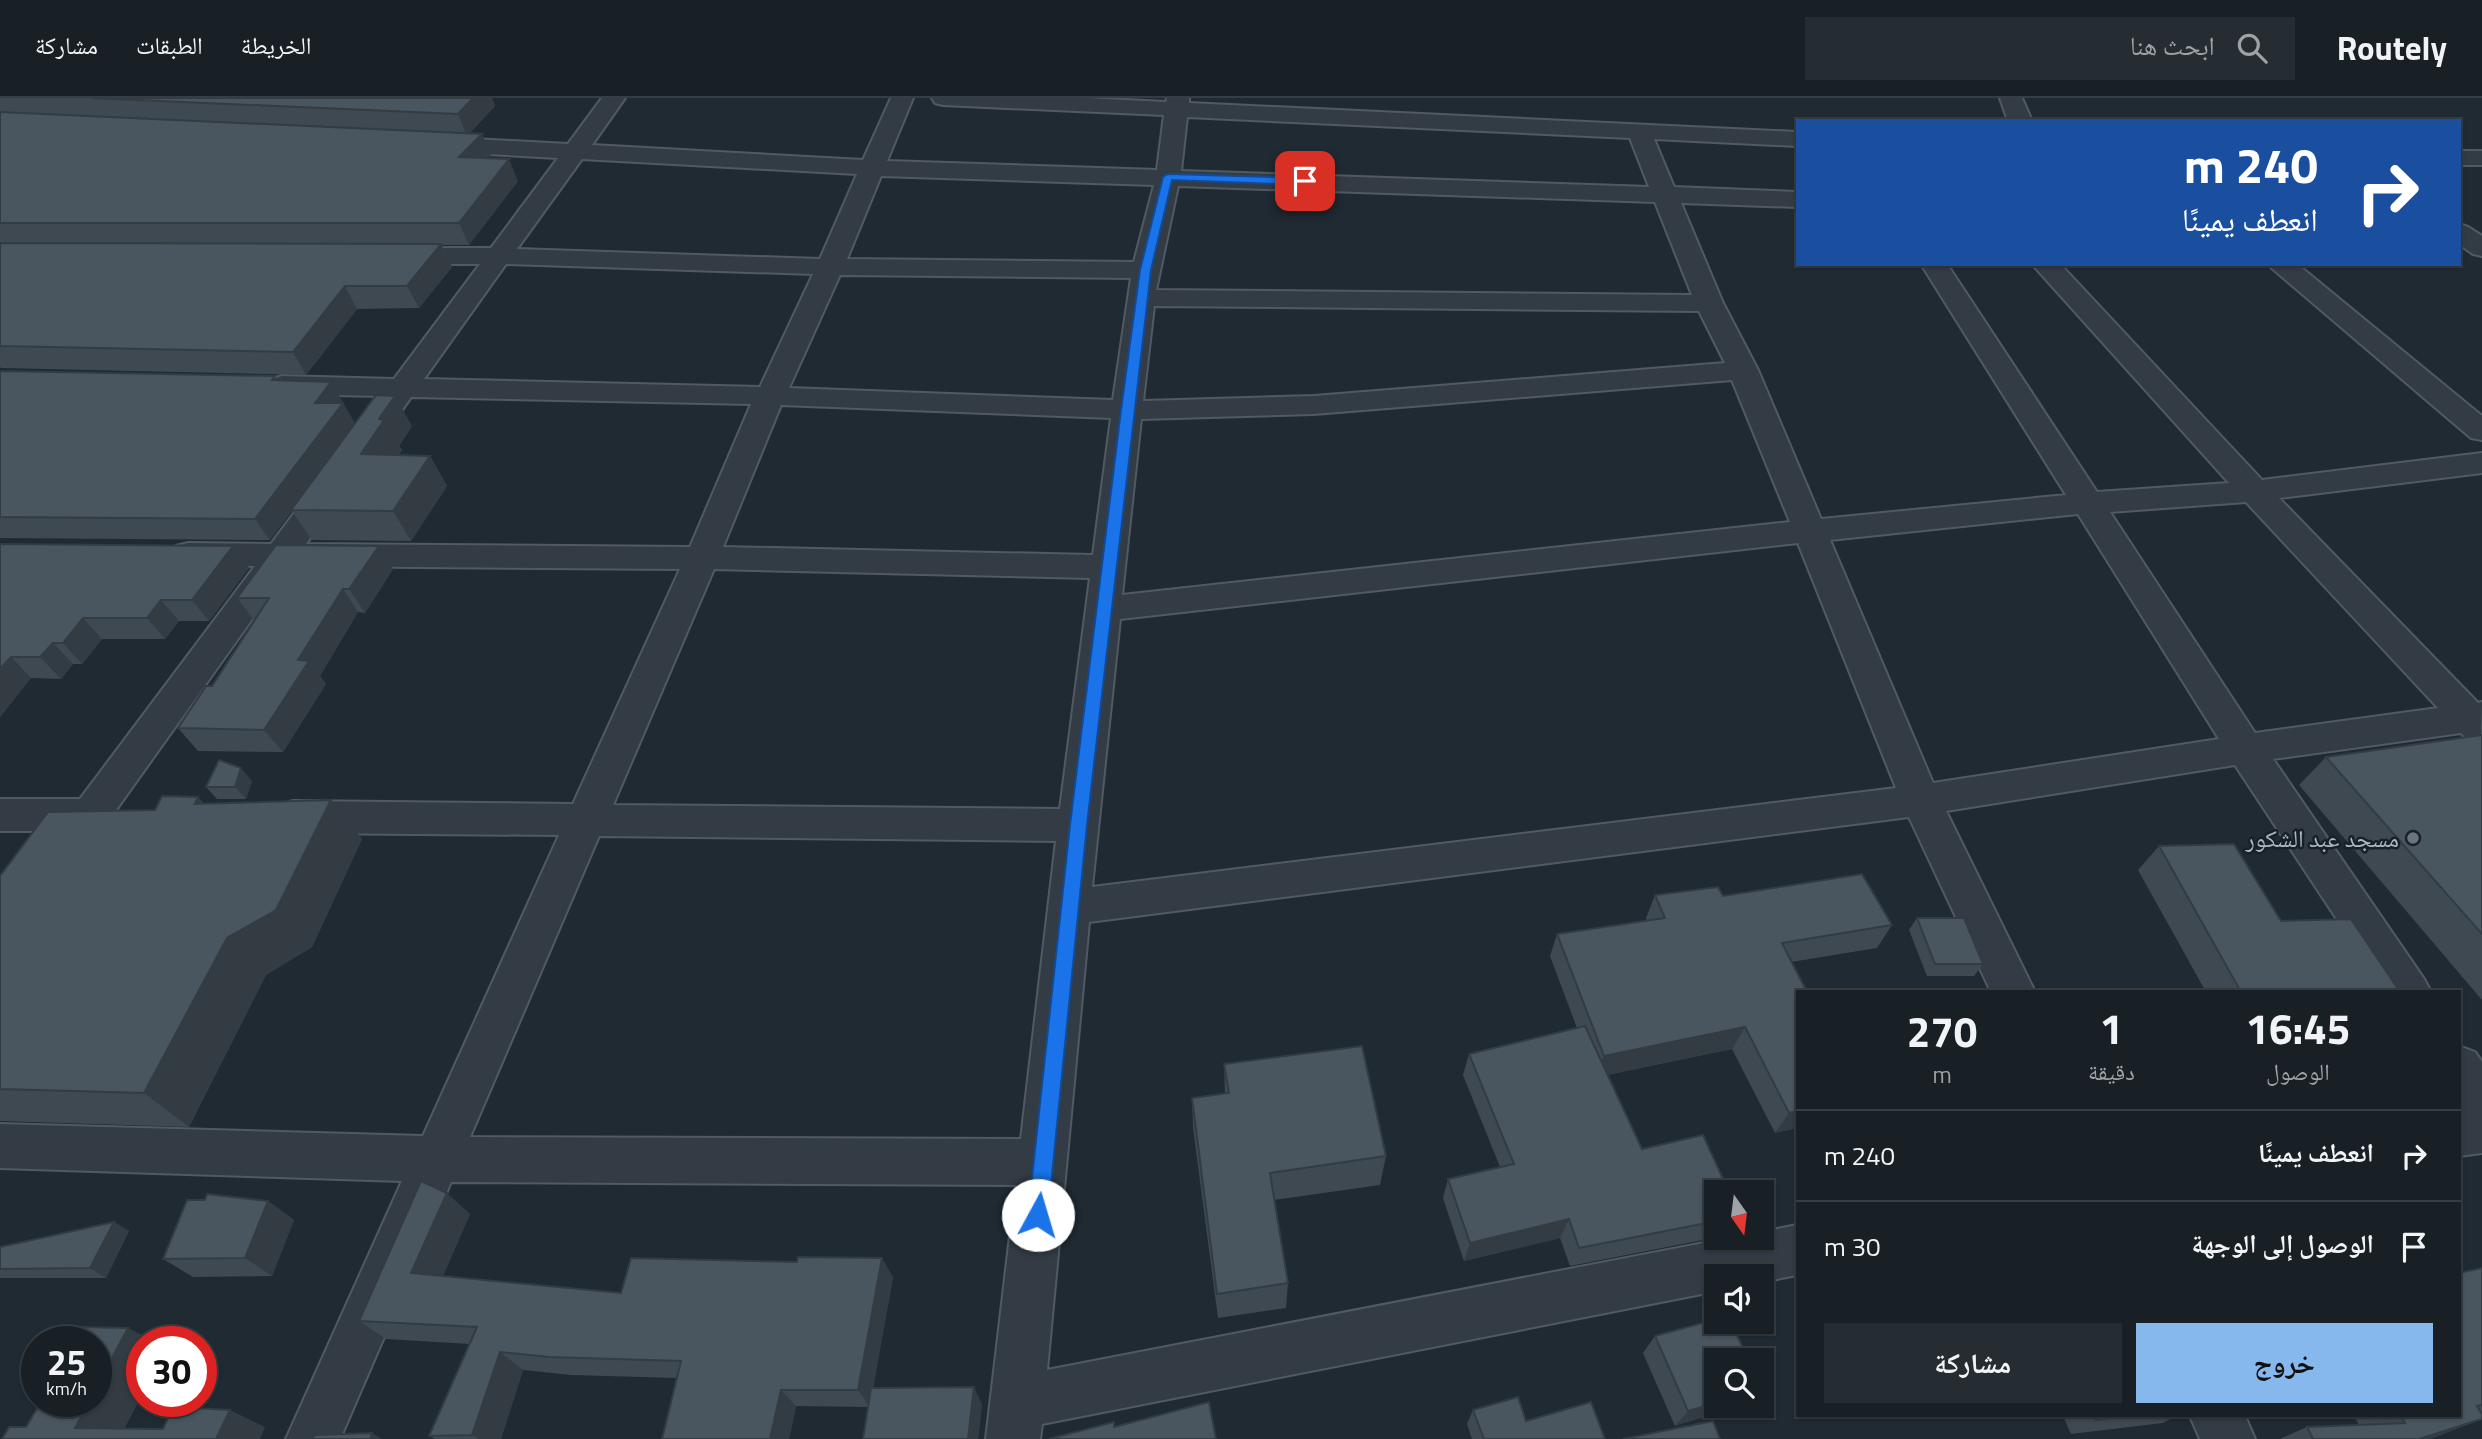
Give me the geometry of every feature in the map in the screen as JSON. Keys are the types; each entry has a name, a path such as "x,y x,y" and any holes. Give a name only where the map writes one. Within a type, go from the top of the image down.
{"street":[{"path":"373,428 614,98"},
{"path":"313,1439 902,98"},
{"path":"943,98 1177,103 1796,139"},
{"path":"2011,98 2019,119"},
{"path":"1177,103 1168,177 1144,284 1127,410 1078,825 1015,1420 1796,1250"},
{"path":"1639,131 1662,193 1709,303 1743,370 1922,800 2012,990"},
{"path":"412,142 873,168 1796,199"},
{"path":"2461,158 2482,158"},
{"path":"2461,233 2482,248"},
{"path":"373,256 497,256 830,267 1144,284 1709,303"},
{"path":"1935,266 2245,749 2408,990"},
{"path":"2047,266 2254,491 2478,721"},
{"path":"2282,266 2482,431"},
{"path":"251,384 770,396 1127,410 1314,405 1743,370"},
{"path":"61,856 351,458"},
{"path":"1105,609 1809,531 2089,503 2254,491 2482,463"},
{"path":"154,554 702,558 1110,567"},
{"path":"1070,907 1922,800 2245,749 2478,721"},
{"path":"0,815 132,815"},
{"path":"256,816 1078,825"},
{"path":"2461,1070 2482,1101"},
{"path":"2461,1135 2482,1131"},
{"path":"0,1146 435,1159 1044,1162"},
{"path":"2217,1417 2228,1439"}],"building":[{"path":"92,98 473,98 458,114"},
{"path":"0,112 482,134 459,157 509,159 459,223 0,223"},
{"path":"0,243 441,244 407,286 345,286 293,352 0,346"},
{"path":"0,371 275,376 272,380 331,382 315,403 343,403 255,519 0,517"},
{"path":"376,395 395,396 379,419 384,420 361,454 430,456 393,511 291,510"},
{"path":"0,544 233,546 192,600 161,600 147,618 83,618 63,643 53,643 40,657 11,657 0,669"},
{"path":"276,545 379,546 349,589 343,589 298,660 309,661 264,730 178,728 206,686 212,686 269,598 237,598"},
{"name":"مسجد عبد الشكور","path":"2482,735 2482,934 2326,757"},
{"path":"219,760 241,768 235,787 206,787"},
{"path":"162,796 198,797 195,804 331,800 276,910 227,938 144,1093 0,1089 0,876 48,812 155,810"},
{"path":"2234,844 2281,921 2351,919 2399,990 2240,990 2159,846"},
{"path":"1862,874 1892,925 1782,943 1806,990 1796,990 1796,1111 1789,1113 1745,1027 1604,1056 1557,934 1665,918 1655,895 1718,887 1723,896"},
{"path":"1917,918 1964,918 1983,964 1935,964"},
{"path":"1585,1026 1642,1149 1703,1135 1724,1180 1704,1180 1704,1224 1579,1248 1569,1219 1470,1243 1448,1179 1514,1164 1469,1054"},
{"path":"1362,1046 1386,1156 1270,1173 1288,1283 1217,1294 1192,1098 1229,1093 1224,1064"},
{"path":"421,1181 447,1193 411,1273 621,1293 631,1258 797,1262 798,1257 882,1258 858,1390 781,1390 770,1439 662,1439 681,1361 549,1357 500,1352 472,1435 429,1436 477,1327 359,1321"},
{"path":"207,1194 268,1201 245,1258 163,1259 187,1200 205,1200"},
{"path":"114,1222 90,1268 0,1269 0,1247"},
{"path":"2482,1268 2482,1405 2477,1406 2482,1419 2419,1439 2313,1439 2307,1427 2405,1423 2402,1417 2461,1417 2461,1273"},
{"path":"1704,1323 1704,1334 1736,1334 1743,1348 1704,1348 1704,1407 1688,1411 1655,1336"},
{"path":"112,1328 126,1328 112,1358"},
{"path":"974,1387 968,1439 863,1439 871,1388"},
{"path":"1518,1397 1526,1421 1591,1402 1605,1439 1484,1439 1473,1410"},
{"path":"1209,1402 1216,1439 1049,1439 1114,1422 1114,1427"},
{"path":"217,1409 230,1410 216,1439 2,1439 9,1427 26,1427 32,1417 81,1417 75,1428 163,1429 168,1417 217,1417"},
{"path":"2094,1417 2120,1417 2096,1420"},
{"path":"1713,1421 1720,1439 1623,1439"},
{"path":"372,1433 370,1439 313,1439 315,1435"}],"place":[{"name":"مسجد عبد الشكور","path":"2413,838"}],"route":[{"path":"1038,1215 1078,825 1127,410 1145,270 1168,177 1305,181"}]}
